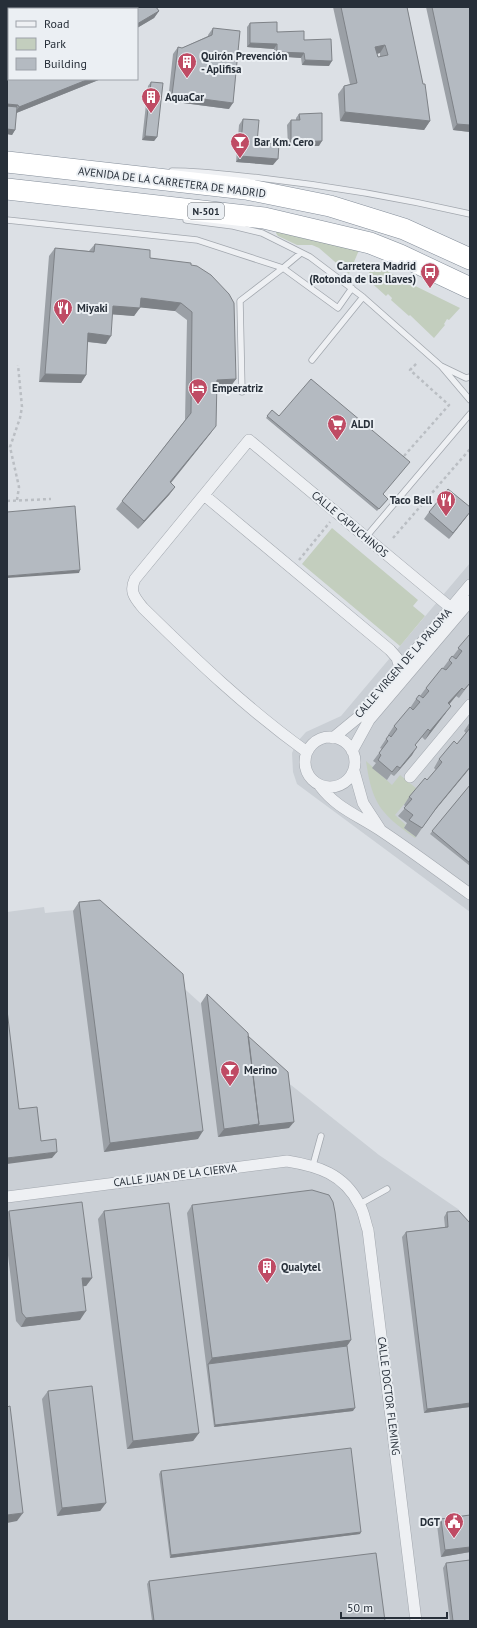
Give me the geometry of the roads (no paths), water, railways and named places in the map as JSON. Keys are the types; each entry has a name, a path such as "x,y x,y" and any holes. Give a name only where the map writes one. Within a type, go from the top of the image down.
{"highway":[{"name":"AVENIDA DE LA CARRETERA DE MADRID","path":"7,162 246,189 330,206 404,229 470,259"},
{"name":"N-501","path":"7,189 271,219 370,243 400,255 470,288"}],"street":[{"name":"CALLE CAPUCHINOS","path":"204,495 249,440 451,608"},
{"path":"307,752 286,738 226,688 134,597 132,587 135,579 204,495 390,650 397,658 400,668"},
{"name":"CALLE VIRGEN DE LA PALOMA","path":"333,738 360,716 470,585"},
{"name":"CALLE VIRGEN DE LA PALOMA","path":"352,752 369,720 470,601"},
{"path":"410,777 470,705"},
{"path":"382,831 363,803 354,771 355,761 352,752 344,742 333,738 323,738 313,744 307,752 305,762 306,772 312,780 320,786 329,798 382,831 470,894"},
{"path":"320,786 333,787 346,782 354,771"},
{"name":"CALLE JUAN DE LA CIERVA","path":"7,1197 287,1161 313,1165 339,1179"},
{"name":"CALLE DOCTOR FLEMING","path":"339,1179 351,1190 360,1204 368,1230 416,1621"}],"lane":[{"path":"133,177 171,171 196,171 252,177 357,191 470,214"},
{"path":"183,219 233,226 262,234 316,261 363,297 441,366 470,400"},
{"path":"7,220 197,240 283,268 338,308 352,288"},
{"path":"242,392 240,301 301,253"},
{"path":"312,360 363,297"},
{"path":"441,366 466,378 470,377"},
{"path":"366,536 470,414"},
{"path":"313,1165 322,1136"},
{"path":"360,1204 387,1189"}],"place":[{"name":"Quirón Prevención - Aplifisa","path":"187,79"},
{"name":"AquaCar","path":"151,114"},
{"name":"Bar Km. Cero","path":"240,159"},
{"name":"Carretera Madrid (Rotonda de las llaves)","path":"430,289"},
{"name":"Miyaki","path":"63,325"},
{"name":"Emperatriz","path":"198,405"},
{"name":"ALDI","path":"337,441"},
{"name":"Taco Bell","path":"446,517"},
{"name":"Merino","path":"230,1087"},
{"name":"Qualytel","path":"267,1284"},
{"name":"DGT","path":"454,1539"}]}
